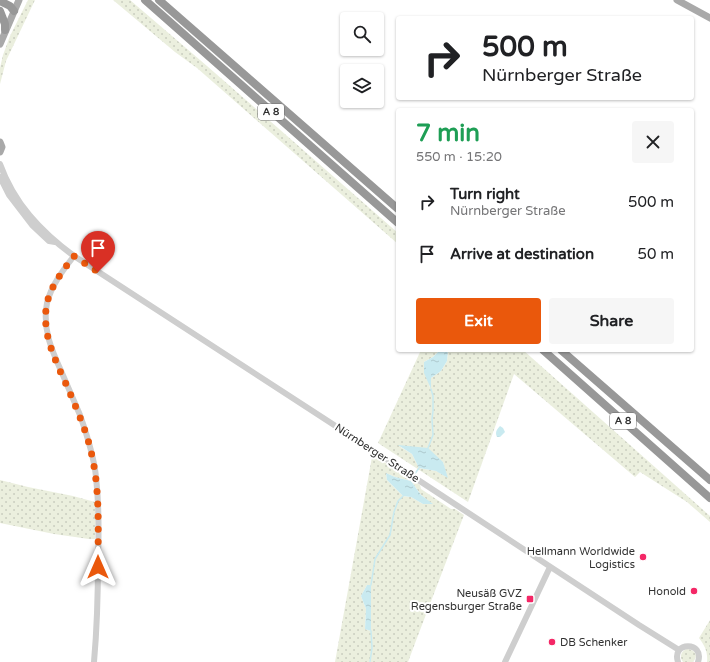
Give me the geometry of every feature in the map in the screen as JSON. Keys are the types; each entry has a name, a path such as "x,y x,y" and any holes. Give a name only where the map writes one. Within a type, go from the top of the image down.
{"highway":[{"path":"0,1 8,0"},
{"name":"A 8","path":"145,0 396,221"},
{"name":"A 8","path":"159,0 396,207"},
{"path":"0,1 10,6 14,11"},
{"path":"0,8 8,11 14,11"},
{"path":"0,11 5,24 5,30"},
{"name":"A 8","path":"545,352 710,498"},
{"name":"A 8","path":"563,352 710,480"}],"main road":[{"path":"0,44 19,0"},
{"path":"677,0 710,18"},
{"path":"0,142 2,147 0,152"}],"street":[{"path":"0,164 15,201"},
{"path":"0,177 4,186 15,201"},
{"name":"Nürnberger Straße","path":"15,201 55,242 74,256 679,650"},
{"path":"74,256 52,290 46,317 47,334 51,350 84,428 92,455 96,476 99,509 97,630 94,662"},
{"path":"505,662 550,566"},
{"path":"678,662 677,657 679,650 686,646 693,647 698,653 698,662"}],"green space":[{"path":"28,0 35,0 6,61 0,84 0,68 3,55 10,36"},
{"path":"113,0 130,0 396,231 396,242 197,68 175,52"},
{"path":"420,352 438,352 424,362 430,388 431,378 441,371 447,361 448,352 525,352 710,516 710,522 687,502 640,472 635,477 514,374 468,502 378,443","holes":["399,446 443,462 447,477 436,471 419,468 412,454"]},
{"path":"375,456 420,485 421,489 451,509 455,509 464,515 408,662 335,662 372,457","holes":["386,473 411,481 421,495 432,504 423,504 411,497 403,496 387,480","367,585 371,585 371,631 365,629 366,609 361,596"]},
{"path":"0,480 95,502 95,539 54,534 0,523"},
{"path":"710,620 710,662 707,662 706,649 699,638"},
{"path":"687,649 692,650 696,655 693,662 683,662 682,660 682,653"}],"water":[{"path":"438,352 448,352 447,361 441,371 431,378 431,389 424,373 424,362"},
{"path":"500,426 505,432 500,437 497,437 496,432"},
{"path":"398,445 428,448 443,462 448,478 436,471 419,468 412,454"},
{"path":"386,473 411,481 421,495 433,504 423,504 411,497 403,496 387,480"},
{"path":"367,585 371,585 371,631 365,629 366,609 361,596"}],"waterway":[{"path":"428,448 433,435 433,396 431,389"},
{"path":"414,475 419,468"},
{"path":"371,585 375,559 390,535 394,512 398,501 403,496"},
{"path":"370,662 372,648 371,631"}],"place":[{"name":"Hellmann Worldwide Logistics","path":"643,557"},
{"name":"Honold","path":"694,591"},
{"name":"Neusäß GVZ Regensburger Straße","path":"530,599"},
{"name":"DB Schenker","path":"552,642"}],"route":[{"path":"98,272 74,256 52,290 46,317 47,334 51,350 80,417 92,455 96,476 99,509 98,567"}]}
